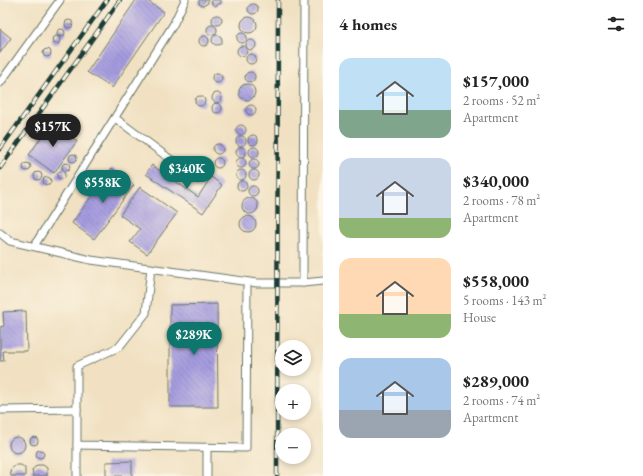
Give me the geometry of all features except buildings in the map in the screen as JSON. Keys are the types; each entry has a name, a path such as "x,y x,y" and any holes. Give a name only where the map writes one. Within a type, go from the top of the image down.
{"lane":[{"path":"0,83 60,0"},
{"path":"34,246 173,25 185,0"},
{"path":"303,283 304,0"},
{"path":"114,118 197,179"},
{"path":"0,233 10,241 91,260 247,282 303,283 323,281"},
{"path":"77,476 77,366 119,347 146,312 151,268"},
{"path":"77,445 246,448 247,282"},
{"path":"0,410 77,409"},
{"path":"207,447 207,476"}],"railway":[{"path":"0,149 107,0"},
{"path":"0,168 120,0"},
{"path":"277,476 278,0"}]}
